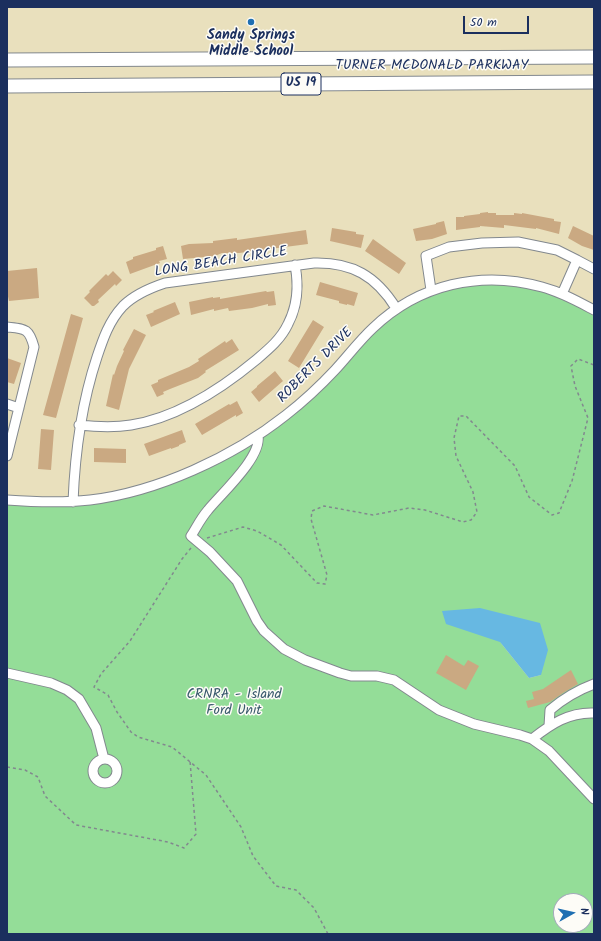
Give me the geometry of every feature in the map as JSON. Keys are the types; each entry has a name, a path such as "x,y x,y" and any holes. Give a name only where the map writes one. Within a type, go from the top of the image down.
{"highway":[{"name":"TURNER MCDONALD PARKWAY","path":"7,60 594,57"},
{"name":"TURNER MCDONALD PARKWAY","path":"7,86 594,82"}],"street":[{"path":"431,290 426,256 449,247 482,243 518,242 557,250 594,269"},
{"path":"562,294 577,260"},
{"name":"LONG BEACH CIRCLE","path":"74,502 75,462 79,425 90,378 105,333 116,314 132,298 147,289 165,283 327,262 354,269 367,276 379,285 396,308"},
{"path":"79,425 113,427 147,422 195,402 238,375 273,346 288,325 294,312 297,296 298,280 295,265"},
{"name":"ROBERTS DRIVE","path":"7,500 28,502 74,502 120,494 168,481 214,461 258,436 286,416 333,372 372,328 396,308 421,294 449,284 482,280 516,282 542,287 562,294 594,310"},
{"path":"7,327 25,330 31,335 34,347 7,456"},
{"path":"7,404 20,408"},
{"path":"258,436 257,447 251,460 206,512 191,536 210,552 237,581 252,608 257,621 264,631 284,649 305,660 352,676 377,676 394,680 439,710 474,724 532,739 549,751 594,799"},
{"path":"7,673 51,683 67,690 79,699 96,728 104,759"},
{"path":"549,726 550,710 576,691 594,684"},
{"path":"532,739 549,726 569,716 578,713 594,713"}],"path":[{"path":"328,934 314,908 296,890 276,886 253,856 241,826 206,775 172,747 138,737 131,732 120,717 108,695 94,687 100,674 130,641 182,559 197,541 243,527 257,531 281,545 317,583 325,584 327,575 311,519 312,511 324,506 373,515 409,508 425,510 462,522 471,520 477,512 473,492 456,456 454,438 459,416 466,416 515,466 529,497 552,514 559,513 572,481 588,418 575,386 571,366 578,360 594,365"},
{"path":"7,767 25,770 38,777 46,796 76,825 168,842 184,848 196,834 190,761"}],"green space":[{"name":"CRNRA - Island Ford Unit","path":"523,281 594,308 594,934 7,934 7,501 47,504 121,493 209,463 276,423 404,303 466,282","holes":["500,642 541,675 529,678"]}],"water":[{"path":"480,608 540,623 548,650 541,675 529,678 500,642 446,624 442,611"}],"building":[{"path":"488,212 496,213 496,215 514,215 514,213 522,213 554,219 554,221 561,222 559,234 536,228 504,225 504,228 480,226 456,230 456,217 464,217"},
{"path":"444,221 447,234 432,239 416,241 413,229"},
{"path":"573,226 594,236 594,250 582,246 568,238"},
{"path":"332,228 356,232 356,234 364,235 361,248 330,241"},
{"path":"306,230 308,244 239,253 222,253 215,256 183,259 181,246 189,244 213,243 213,241 237,238 237,240"},
{"path":"373,239 406,263 399,274 365,251"},
{"path":"163,246 167,259 130,274 126,262 133,259 133,257 156,250 156,248"},
{"path":"37,268 39,298 9,301 7,292 7,271"},
{"path":"113,271 122,280 116,286 115,284 98,300 99,302 92,306 84,298 106,274 108,276"},
{"path":"320,282 358,293 354,306 339,303 339,301 316,295"},
{"path":"274,291 276,305 268,306 268,304 229,311 228,308 214,311 214,309 191,315 189,302 213,297 220,297 220,299"},
{"path":"175,302 180,314 151,327 146,315"},
{"path":"71,314 83,318 56,418 43,415"},
{"path":"313,320 324,327 299,368 288,361"},
{"path":"134,329 146,335 129,369 119,410 106,406 113,374 114,375 124,351 123,350"},
{"path":"232,339 239,350 205,371 206,372 198,378 163,392 164,394 157,397 151,385 158,382 158,380 189,367 199,361 198,359 225,341 226,343"},
{"path":"7,358 21,363 14,384 7,382"},
{"path":"275,371 283,381 259,402 251,392"},
{"path":"237,401 243,413 236,417 236,415 202,435 195,424 229,404 230,405"},
{"path":"41,429 54,430 51,470 38,469"},
{"path":"182,430 186,442 179,446 149,456 144,444"},
{"path":"94,448 126,449 126,463 94,462"},
{"path":"446,655 464,666 468,660 479,666 466,690 436,673"},
{"path":"571,670 578,684 550,702 528,708 526,701 534,699 532,692 543,689"}],"place":[{"name":"Sandy Springs Middle School","path":"251,22"}]}
